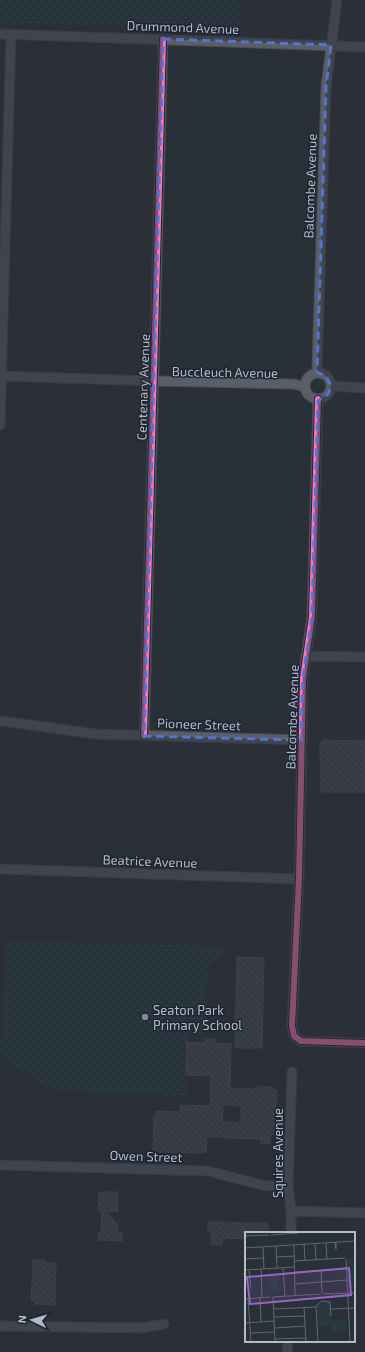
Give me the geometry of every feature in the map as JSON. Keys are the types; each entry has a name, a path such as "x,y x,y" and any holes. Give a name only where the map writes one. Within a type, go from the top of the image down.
{"street":[{"name":"Balcombe Avenue","path":"319,373 317,367 326,87 337,0"},
{"name":"Drummond Avenue","path":"0,34 365,47"},
{"path":"0,425 11,34"},
{"name":"Centenary Avenue","path":"144,736 163,39"},
{"path":"319,373 326,376 331,386 326,397 318,399 310,397 304,387 307,378 310,375 319,373"},
{"name":"Buccleuch Avenue","path":"2,376 154,382 294,384 304,387"},
{"path":"331,386 365,388"},
{"name":"Balcombe Avenue","path":"318,399 312,617 303,678 298,879 292,1026 294,1036 301,1040 365,1043"},
{"path":"306,656 365,657"},
{"name":"Pioneer Street","path":"0,721 97,734 301,740"},
{"name":"Beatrice Avenue","path":"0,869 298,879"},
{"name":"Squires Avenue","path":"291,1232 291,1211 288,1185 292,1072"},
{"name":"Owen Street","path":"0,1165 208,1171 266,1186 288,1185"},
{"path":"291,1211 365,1213"},
{"path":"0,1326 141,1328 164,1324"},
{"path":"287,1352 288,1342"}],"highlighted area":[{"path":"163,39 331,45 326,87 317,372 326,376 331,386 328,394 318,401 312,617 303,678 301,740 144,736"}],"green space":[{"path":"0,0 240,0 239,30 0,22"},
{"name":"Seaton Park Primary School","path":"6,940 233,947 207,967 204,1034 188,1034 186,1095 53,1091 1,1056"}],"building":[{"path":"322,740 365,741 365,792 321,792 320,743 322,743"},
{"path":"237,957 264,958 262,1048 235,1048"},
{"path":"205,1039 215,1039 215,1043 231,1044 230,1088 257,1089 257,1086 273,1087 273,1090 277,1090 274,1130 272,1135 270,1135 270,1144 261,1143 261,1139 207,1137 206,1152 156,1152 156,1150 153,1150 154,1116 156,1111 180,1112 180,1105 210,1106 211,1076 186,1075 187,1042 205,1043","holes":["223,1105 241,1106 241,1122 222,1122"]},
{"path":"99,1192 118,1192 118,1212 106,1211 118,1225 117,1232 122,1233 122,1241 98,1240 98,1232 101,1232 102,1211 98,1211"},
{"path":"208,1222 268,1223 268,1232 245,1232 245,1239 222,1238 222,1245 211,1245 212,1232 208,1232"},
{"path":"33,1260 44,1260 44,1262 56,1263 55,1305 35,1304 35,1301 31,1301"}],"cycle path":[{"path":"144,736 163,39"},
{"path":"318,399 312,617 303,678 299,879 292,1026 294,1036 301,1041 365,1043"}],"place":[{"name":"Seaton Park Primary School","path":"145,1017"}]}
